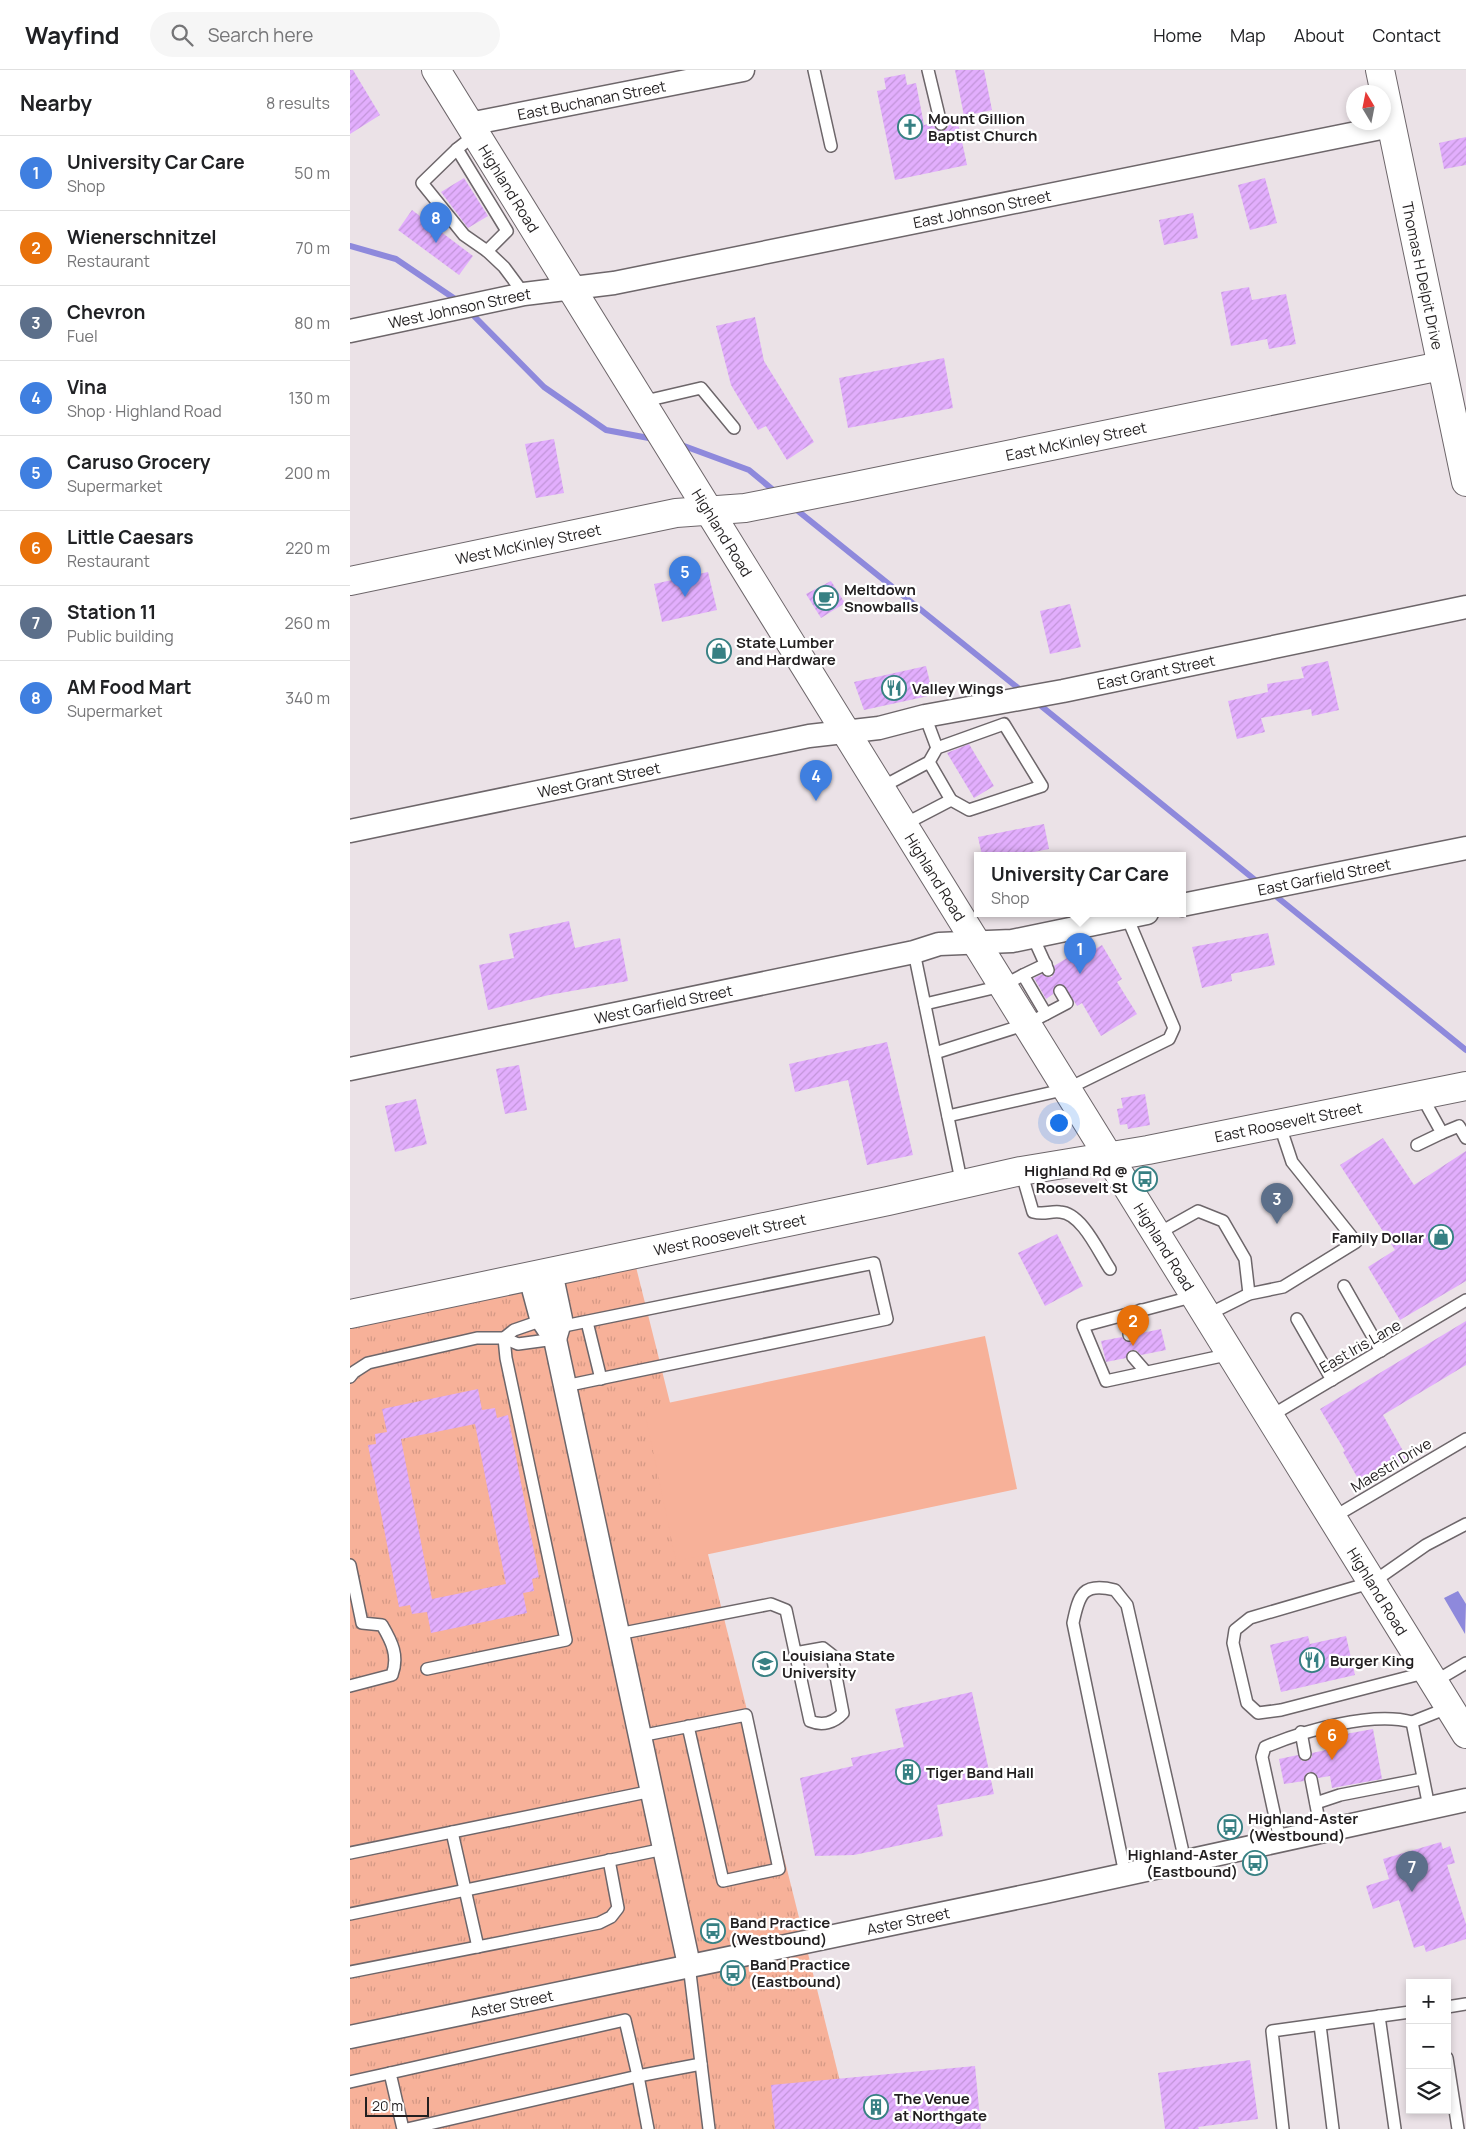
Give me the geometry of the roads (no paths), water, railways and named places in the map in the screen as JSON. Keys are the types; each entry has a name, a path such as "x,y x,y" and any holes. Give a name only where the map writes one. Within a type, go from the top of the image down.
{"street":[{"name":"Highland Road","path":"436,70 467,136 518,226 572,289 977,943 1013,981 1036,1019 1067,1089 1466,1734"},
{"name":"East Buchanan Street","path":"467,136 743,70"},
{"name":"Thomas H Delpit Drive","path":"1380,70 1383,85"},
{"name":"Thomas H Delpit Drive","path":"1391,126 1442,366 1459,411 1466,482"},
{"name":"East Johnson Street","path":"572,289 624,282 1371,130"},
{"name":"West Johnson Street","path":"350,331 524,294 572,289"},
{"name":"East McKinley Street","path":"709,511 817,494 1442,366"},
{"name":"West McKinley Street","path":"350,581 676,513 709,511"},
{"name":"East Grant Street","path":"847,732 879,728 925,716 989,706 1466,607"},
{"name":"West Grant Street","path":"350,831 809,736 847,732"},
{"name":"East Garfield Street","path":"1186,905 1466,848"},
{"path":"977,943 1033,937 1128,917"},
{"name":"West Garfield Street","path":"350,1069 914,952 939,944 977,943"},
{"name":"East Roosevelt Street","path":"1109,1156 1466,1086"},
{"name":"West Roosevelt Street","path":"350,1314 962,1186 1021,1171 1109,1156"},
{"path":"541,1274 560,1319 552,1329 566,1386 689,1965"},
{"name":"Aster Street","path":"350,2036 1125,1874 1466,1800"}],"lane":[{"path":"814,70 831,146"},
{"path":"928,70 941,124"},
{"path":"467,136 422,183 464,235 487,251 504,268 524,294"},
{"path":"487,251 518,226"},
{"path":"637,396 700,388 734,428"},
{"path":"925,716 937,748"},
{"path":"880,788 929,762 937,748 1004,724 1042,786 969,810 951,800 929,762"},
{"path":"903,825 951,800"},
{"path":"948,1116 1067,1089 1169,1039 1174,1028 1138,917"},
{"path":"925,1004 1013,981 1047,967 1033,937"},
{"path":"914,952 962,1186"},
{"path":"935,1053 1036,1019 1067,1003 1060,991"},
{"path":"1421,1095 1442,1133"},
{"path":"1231,1354 1106,1381 1084,1326 1141,1310 1201,1305 1283,1287 1356,1242 1292,1162 1279,1123"},
{"path":"1417,1145 1459,1126 1466,1138"},
{"path":"1021,1171 1033,1212 1044,1215 1061,1212 1079,1220 1110,1270"},
{"path":"1157,1234 1198,1211 1223,1221 1245,1259 1249,1294"},
{"path":"504,1338 514,1330 552,1329 874,1263 887,1319 566,1386"},
{"path":"1344,1286 1381,1351"},
{"name":"East Iris Lane","path":"1269,1417 1466,1300"},
{"path":"1129,1335 1131,1323 1141,1310"},
{"path":"1297,1319 1332,1380"},
{"path":"587,1322 601,1379"},
{"path":"350,1377 368,1363 477,1338 504,1338 518,1344 552,1329"},
{"path":"427,1669 566,1640 506,1358 504,1338"},
{"path":"1133,1357 1146,1372"},
{"name":"Maestri Drive","path":"1332,1518 1466,1438"},
{"path":"1466,1524 1426,1545 1372,1582 1250,1618 1234,1630 1233,1642 1247,1703 1258,1714 1431,1677 1466,1664"},
{"path":"350,1565 362,1623 382,1625 393,1644 396,1664 392,1676 350,1686"},
{"path":"1125,1874 1073,1623 1077,1601 1085,1590 1100,1586 1115,1590 1127,1605 1185,1861"},
{"path":"618,1634 771,1604 786,1610 795,1653 810,1721 818,1724 836,1721 843,1713 832,1655 823,1648 795,1653"},
{"path":"1280,1840 1262,1757 1265,1747 1301,1732 1394,1717 1412,1722 1450,1707"},
{"path":"640,1736 688,1726 746,1715 779,1869 723,1880 688,1726"},
{"path":"1412,1722 1429,1807"},
{"path":"1301,1732 1305,1754"},
{"path":"1316,1803 1340,1795 1422,1778"},
{"path":"1311,1779 1322,1831"},
{"path":"350,1853 652,1791"},
{"path":"452,1832 478,1947"},
{"path":"350,1914 664,1849"},
{"path":"350,1972 599,1922 611,1917 618,1908 609,1860"},
{"path":"689,1965 709,2129"},
{"path":"1451,2006 1466,2004"},
{"path":"1283,2129 1272,2032 1406,2013"},
{"path":"1379,2016 1395,2129"},
{"path":"350,2082 625,2020 648,2129"},
{"path":"1320,2025 1333,2129"},
{"path":"390,2073 405,2129 638,2076 701,2064"},
{"path":"1449,2069 1458,2129"}],"waterway":[{"path":"350,246 396,259 461,303"},
{"path":"470,312 544,387 606,430 654,439"},
{"path":"676,443 749,470 778,494"},
{"path":"793,507 1023,692"},
{"path":"1035,701 1260,884"},
{"path":"1272,893 1466,1050"}],"place":[{"name":"Mount Gillion Baptist Church","path":"910,127"},
{"name":"AM Food Mart","path":"436,243"},
{"name":"Caruso Grocery","path":"685,597"},
{"name":"Meltdown Snowballs","path":"826,598"},
{"name":"State Lumber and Hardware","path":"719,651"},
{"name":"Valley Wings","path":"894,688"},
{"name":"Vina","path":"816,801"},
{"name":"University Car Care","path":"1080,974"},
{"name":"Highland Rd @ Roosevelt St","path":"1145,1179"},
{"name":"Chevron","path":"1277,1224"},
{"name":"Family Dollar","path":"1441,1237"},
{"name":"Wienerschnitzel","path":"1133,1346"},
{"name":"Burger King","path":"1312,1660"},
{"name":"Louisiana State University","path":"765,1664"},
{"name":"Little Caesars","path":"1332,1760"},
{"name":"Tiger Band Hall","path":"908,1772"},
{"name":"Highland-Aster (Westbound)","path":"1230,1827"},
{"name":"Highland-Aster (Eastbound)","path":"1255,1863"},
{"name":"Station 11","path":"1412,1892"},
{"name":"Band Practice (Westbound)","path":"713,1931"},
{"name":"Band Practice (Eastbound)","path":"733,1973"},
{"name":"The Venue at Northgate","path":"876,2107"}]}
